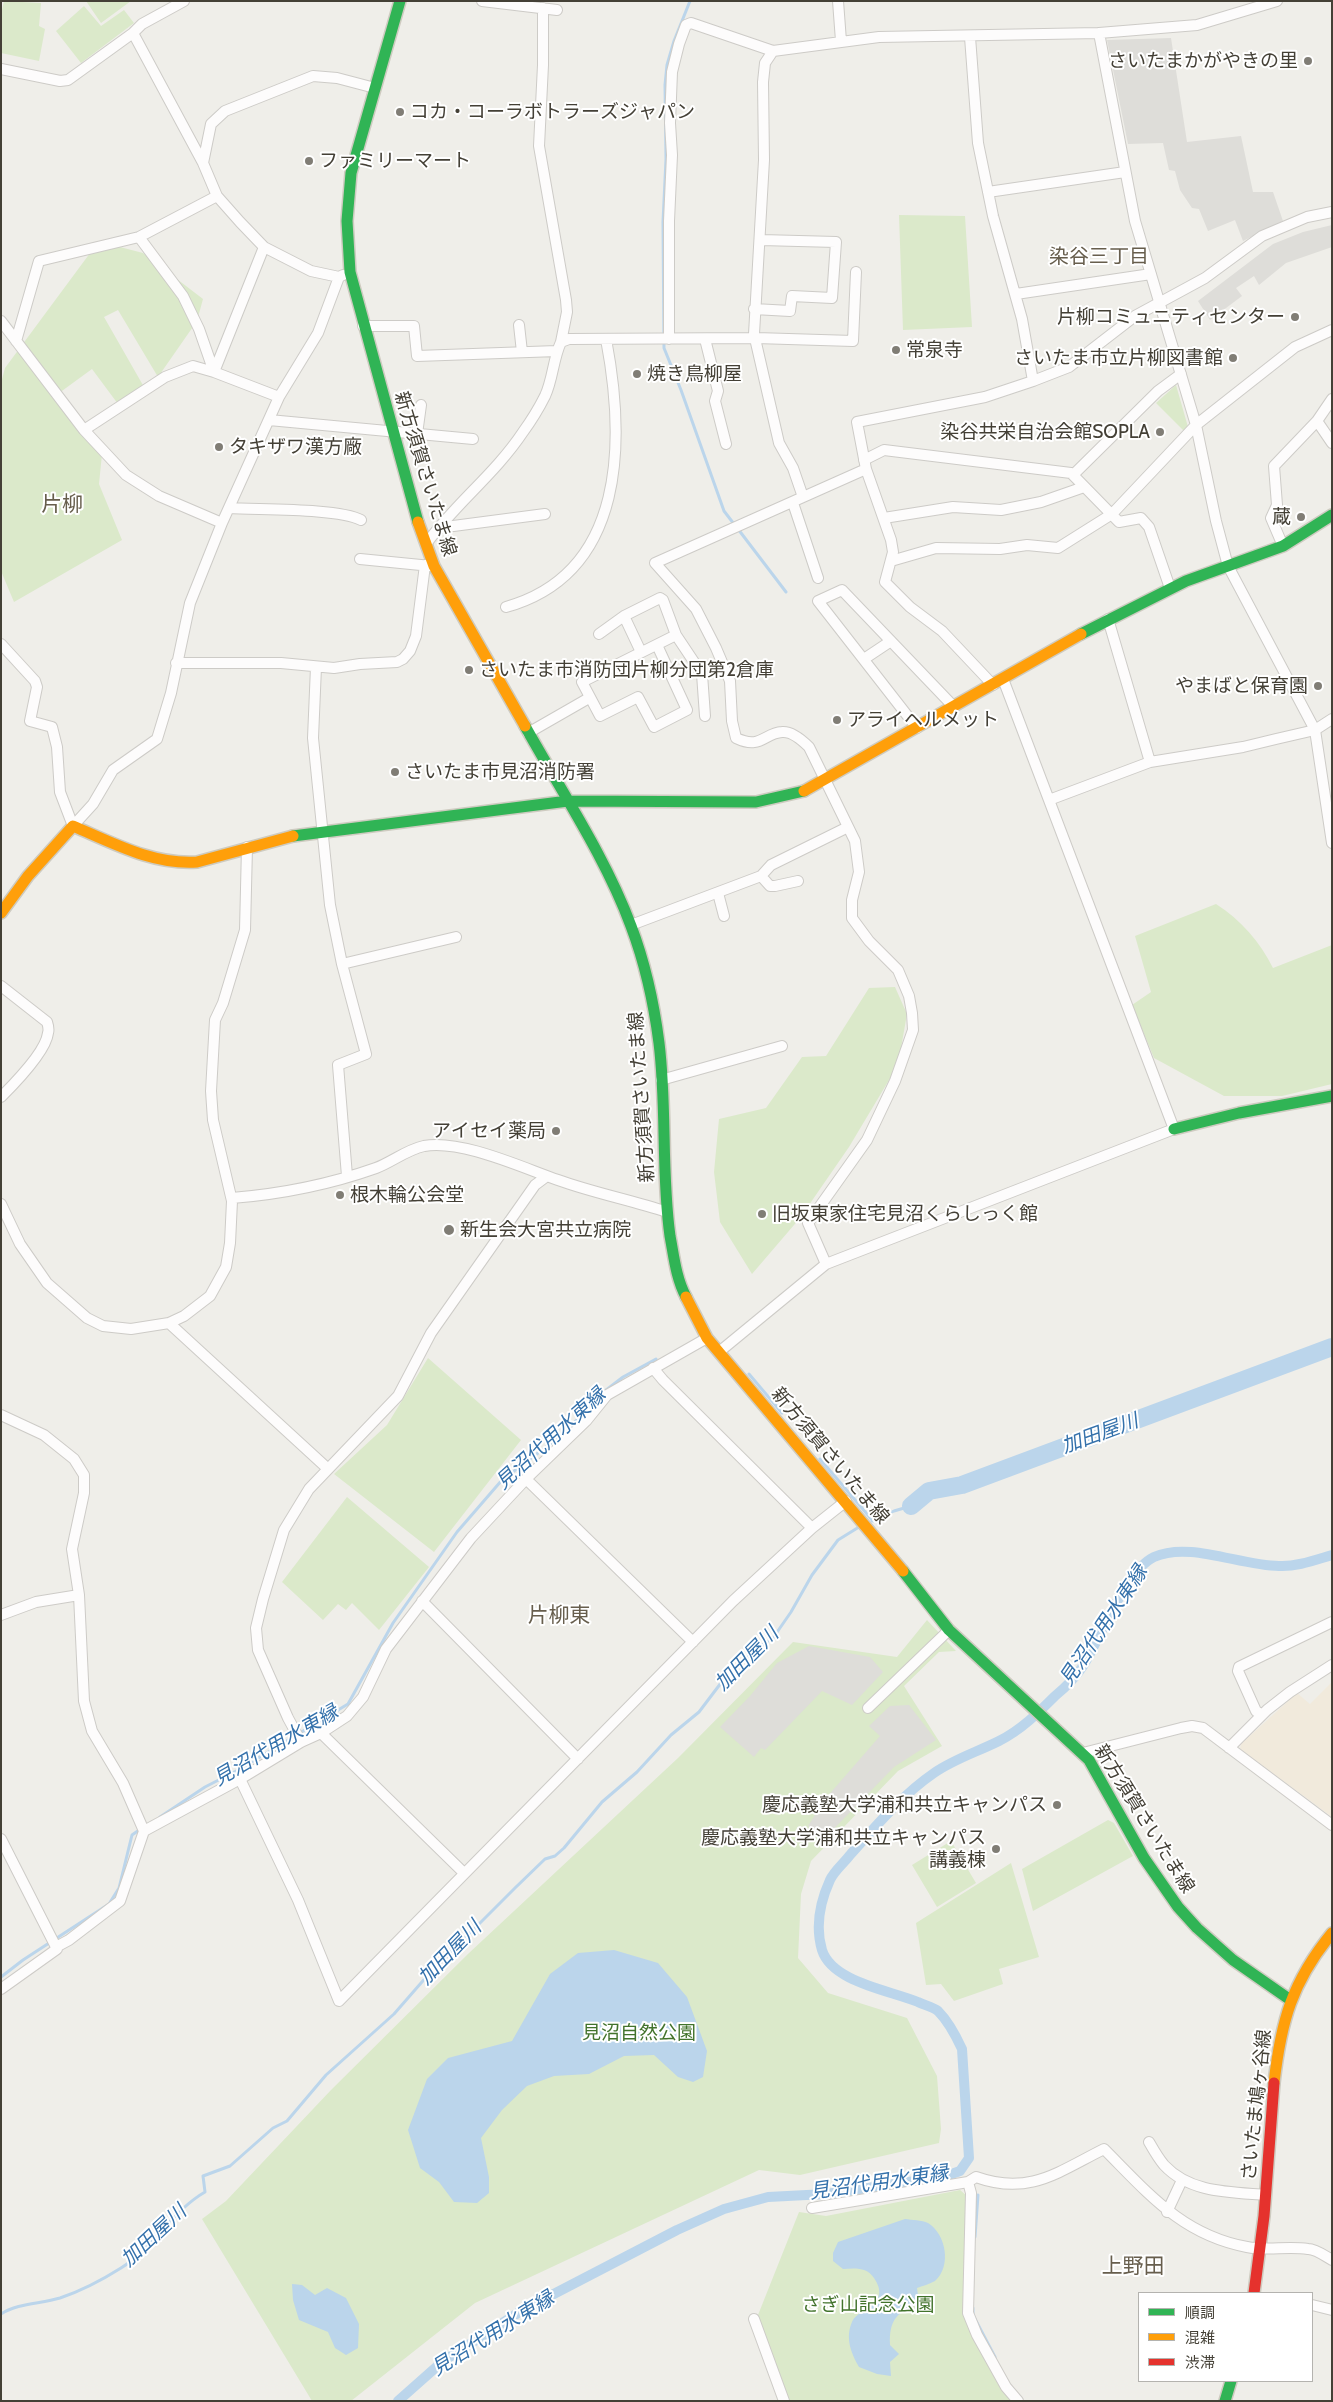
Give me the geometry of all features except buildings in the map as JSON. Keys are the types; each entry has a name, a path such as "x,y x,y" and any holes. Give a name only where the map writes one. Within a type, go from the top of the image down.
{"main road":[{"name":"新方須賀さいたま線","path":"400,1 351,173 347,221 350,272 392,432 426,544 430,566 568,801 606,870 631,925 649,985 659,1044 667,1212 677,1275 683,1291 707,1338 846,1501 949,1630 980,1662 1032,1705 1083,1753 1104,1784 1144,1858 1178,1907 1197,1928 1233,1960 1289,1999"},
{"path":"1,913 28,876 73,826 141,855 170,862 197,862 247,847 322,831 568,801 756,802 790,796 826,780 1108,619 1170,588 1283,546 1332,515"},
{"path":"1174,1129 1239,1113 1332,1096"},
{"name":"さいたま鳩ヶ谷線","path":"1255,2292 1262,2250 1277,2046 1289,1999 1311,1959 1332,1933"},
{"path":"1225,2401 1231,2382"}],"street":[{"path":"1,69 68,80 133,33 142,24 184,1"},
{"path":"482,1 557,10"},
{"path":"838,1 841,41"},
{"path":"670,339 669,221 672,155 670,123 672,72 686,25 691,23 773,51 879,37 970,37 1099,33 1197,25 1277,1"},
{"path":"426,544 438,528 497,467 523,432 545,396 567,312 539,146 543,65 543,8"},
{"path":"133,33 203,163 217,196 264,247 311,271 338,277 350,272"},
{"path":"1099,33 1135,221 1196,425 1216,521 1228,566 1315,730 1332,843"},
{"path":"970,37 978,143 993,216 1022,319 1033,382"},
{"path":"773,51 765,63 762,82 765,122 761,240 754,309 754,334 777,435 793,468 803,497"},
{"path":"203,163 210,124 225,112 313,76 337,78 375,88"},
{"path":"988,192 1125,172"},
{"path":"16,341 39,261 139,237 217,196"},
{"path":"718,1352 826,1264 1174,1129 1049,800 998,682 942,631 910,608 885,582 894,552 865,464 856,422 956,404 1033,382 1069,367 1135,316 1206,278 1262,236 1307,217 1332,212"},
{"path":"139,237 182,296 199,329 214,372"},
{"path":"754,309 790,311 792,296 832,298 836,242 761,240"},
{"path":"214,372 264,247"},
{"path":"363,326 414,326 416,356 522,352 559,346 569,339 756,338 853,341 856,272"},
{"path":"1016,294 1151,274"},
{"path":"1,644 34,681 37,687 30,721 52,727 57,747 60,792 73,826 93,804 113,770 157,739 171,693 190,603 222,523 270,420 279,396 318,333 338,277"},
{"path":"1,321 84,430 126,475 159,496 222,523"},
{"path":"519,325 522,352"},
{"path":"891,561 936,548 1000,549 1027,545 1058,548 1112,514 1196,425 1295,347 1332,330"},
{"path":"506,607 535,597 564,575 586,549 605,515 615,470 616,412 606,339"},
{"path":"705,339 718,391 715,401 726,444"},
{"path":"84,430 165,376 193,366 279,396"},
{"path":"1073,476 1158,391 1181,374"},
{"path":"1283,546 1271,518 1277,505 1274,466 1317,420 1332,400"},
{"path":"417,434 422,405"},
{"path":"270,420 473,439"},
{"path":"1317,420 1332,443"},
{"path":"826,1264 808,1223 867,1140 895,1081 913,1030 909,996 898,970 856,927 852,918 852,900 859,872 857,849 809,747 796,736 781,732 762,740 746,743 736,738 732,720 730,682 716,648 696,609 654,563 793,503 865,464 884,450 1071,473 1119,522 1141,518 1149,527 1170,588"},
{"path":"884,518 953,507 1001,510 1041,502 1084,487"},
{"path":"793,503 818,578"},
{"path":"230,508 325,513 353,516 361,520"},
{"path":"438,528 545,514"},
{"path":"176,663 281,663 334,668 360,664 397,662 403,659 416,636 430,566 360,559"},
{"path":"917,728 818,601 842,590 954,707"},
{"path":"599,634 624,616 660,598 663,600 676,635 702,674 705,716"},
{"path":"624,616 641,652"},
{"path":"1108,619 1150,762"},
{"path":"657,644 687,710 654,727 638,697 600,716 582,682 657,644 676,635"},
{"path":"864,659 891,641"},
{"path":"316,667 313,738 330,905 342,964 366,1054 338,1065 347,1176"},
{"path":"528,733 589,698"},
{"path":"1049,800 1150,762 1243,747 1315,730 1332,719"},
{"path":"631,925 761,876 771,865 848,828"},
{"path":"1,1204 20,1244 46,1283 87,1318 103,1326 131,1329 170,1322 184,1316 210,1296 226,1267 230,1243 232,1198 213,1120 211,1091 215,1020 223,1003 245,930 247,847"},
{"path":"761,876 770,886 798,881"},
{"path":"718,893 724,916"},
{"path":"342,964 456,937"},
{"path":"1,986 47,1022 48,1034 43,1046 27,1069 1,1097"},
{"path":"661,1080 782,1046"},
{"path":"232,1198 294,1191 377,1168 412,1150 433,1146 447,1146 488,1156 546,1176 667,1212"},
{"path":"301,1742 288,1718 258,1650 256,1628 262,1599 284,1530 309,1489 398,1396 430,1333 535,1185 546,1176"},
{"path":"170,1322 328,1468"},
{"path":"144,1831 240,1779 347,1716 363,1697 386,1649 422,1601 471,1538 526,1479 586,1421 607,1395 707,1338"},
{"path":"653,1368 812,1528"},
{"path":"1,1414 44,1434 74,1459 84,1476 84,1493 72,1548 79,1595 84,1701 92,1730 123,1783 144,1831 120,1901 69,1940 56,1947 1,1839"},
{"path":"526,1479 693,1642"},
{"path":"240,1779 298,1900 339,2001 733,1601 812,1528 846,1501"},
{"path":"1,1615 36,1602 79,1595"},
{"path":"422,1601 578,1759"},
{"path":"1262,1715 1256,1711 1238,1672 1239,1667 1332,1622"},
{"path":"868,1708 949,1630"},
{"path":"1229,1748 1262,1715 1290,1692 1332,1665"},
{"path":"1083,1753 1192,1726 1203,1728 1332,1825"},
{"path":"321,1733 464,1873"},
{"path":"1,1989 57,1949"},
{"path":"1149,2142 1163,2164 1182,2180 1212,2191 1266,2195"},
{"path":"812,2208 854,2203 968,2182 976,2177 993,2183 1021,2185 1039,2181 1104,2149 1168,2212 1181,2222 1203,2233 1244,2247 1262,2250 1309,2248 1332,2260"},
{"path":"1168,2212 1182,2180"},
{"path":"968,2182 971,2193 968,2313 977,2336 1006,2387 1018,2401"},
{"path":"1313,2305 1332,2310"},
{"path":"754,2319 784,2401"}],"shaded area":[{"path":"1171,38 1187,142 1241,136 1253,192 1273,192 1283,221 1243,241 1235,220 1208,231 1199,209 1192,208 1180,190 1175,171 1169,170 1163,143 1128,144 1107,40"},
{"path":"1332,225 1332,247 1286,263 1259,285 1254,276 1236,288 1242,296 1210,320 1198,301 1273,244 1303,232"},
{"path":"809,1646 870,1657 883,1672 852,1705 822,1691 765,1750 761,1748 754,1757 720,1727 750,1696 777,1663"},
{"path":"1332,1682 1332,1817 1240,1749 1241,1744 1297,1693 1310,1704"},
{"path":"909,1705 936,1740 894,1767 823,1840 808,1826 826,1798 880,1736 869,1726 890,1706"}],"green space":[{"path":"4,1 41,3 39,26 45,29 39,61 1,53 1,14"},
{"path":"86,1 131,1 101,23"},
{"path":"84,6 101,26 124,10 134,23 81,63 56,31"},
{"path":"899,215 965,216 972,327 903,330"},
{"path":"96,245 116,246 143,253 203,299 197,321 158,377 118,310 104,317 144,387 118,404 92,369 55,396 102,454 99,484 122,540 14,602 1,571 1,383 5,368"},
{"path":"1176,385 1188,427 1184,431 1156,403"},
{"path":"1216,904 1234,917 1249,932 1273,968 1332,945 1332,1084 1282,1096 1224,1096 1154,1058 1132,1005 1151,992 1135,936"},
{"path":"895,987 907,1014 898,1065 849,1147 800,1218 752,1274 720,1222 714,1172 719,1119 766,1108 802,1057 826,1056 869,988"},
{"path":"428,1358 521,1440 434,1552 334,1474 387,1425"},
{"path":"347,1497 429,1567 379,1630 352,1603 346,1610 338,1604 323,1620 282,1582"},
{"name":"見沼自然公園","path":"927,1620 956,1651 939,1652 904,1686 942,1746 898,1771 811,1861 801,1894 798,1958 828,1993 907,2018 937,2076 941,2129 939,2143 800,2175 759,2170 475,2303 351,2401 312,2401 202,2219 226,2201 331,2090 469,1953 678,1758 793,1642 897,1657"},
{"path":"1108,1820 1114,1823 1133,1856 1033,1911 1022,1869"},
{"path":"951,1841 976,1883 937,1907 912,1865"},
{"path":"1011,1863 1039,1957 999,1969 1003,1984 954,2001 941,1984 926,1985 916,1923"},
{"name":"さぎ山記念公園","path":"960,2190 967,2196 963,2284 966,2317 998,2384 1013,2401 787,2401 758,2315 799,2212 826,2216"}],"water":[{"path":"614,1950 658,1963 687,1997 707,2051 703,2077 693,2082 678,2077 654,2055 624,2056 589,2074 554,2076 527,2086 502,2110 481,2138 489,2177 489,2193 477,2203 454,2202 439,2182 420,2168 408,2130 427,2079 448,2058 512,2041 550,1974 578,1953"},
{"path":"905,2219 926,2222 934,2228 943,2242 945,2259 944,2267 935,2281 917,2288 919,2303 905,2310 893,2323 890,2345 899,2354 890,2362 891,2376 877,2374 859,2367 851,2351 849,2340 852,2322 877,2300 879,2287 871,2274 864,2270 843,2269 833,2261 833,2253 838,2242"},
{"path":"292,2284 302,2285 315,2295 327,2288 346,2298 359,2324 358,2348 346,2355 335,2348 328,2332 299,2320 293,2300"}],"waterway":[{"path":"690,1 674,41 667,65 665,85 664,348 724,511 734,524"},
{"path":"738,529 786,592"},
{"name":"加田屋川","path":"911,1506 929,1491 962,1485 1332,1347"},
{"name":"見沼代用水東縁","path":"160,1817 205,1787 240,1769 348,1704 393,1623 457,1532 502,1480 566,1432 597,1397 623,1377 656,1359"},
{"name":"見沼代用水東縁","path":"749,1374 782,1413"},
{"name":"見沼代用水東縁","path":"820,1459 873,1521"},
{"name":"加田屋川","path":"872,1521 911,1506"},
{"name":"加田屋川","path":"1,2314 29,2304 68,2295 91,2285 121,2268 143,2250 183,2209 205,2192 203,2176 230,2166 273,2128 287,2121 326,2075 394,2014 428,1975 515,1888 545,1859 555,1856 564,1848 602,1802 637,1772 671,1735 699,1712 727,1675 755,1650 773,1638 791,1612 812,1575 838,1540 859,1527"},
{"name":"見沼代用水東縁","path":"398,2401 442,2362 521,2311 677,2230 724,2209 768,2197 826,2194 943,2177 960,2171 969,2158 962,2049 949,2024 938,2011 863,1984 837,1970 828,1961 822,1950 819,1923 826,1888 832,1877 890,1811 922,1782 950,1764 1015,1732 1067,1686 1083,1666 1114,1606 1133,1576 1144,1564 1154,1557 1168,1553 1199,1553 1264,1565 1285,1566 1305,1563 1332,1555"},
{"name":"見沼代用水東縁","path":"1,1977 23,1960 109,1904 119,1888 132,1835 142,1828"},
{"path":"975,2237 978,2195"},
{"path":"973,2308 973,2315 995,2357"}],"traffic: fast":[{"path":"400,1 351,173 347,221 350,272 418,522"},
{"path":"1081,634 1186,581 1283,546 1332,515"},
{"path":"525,726 609,874 631,926 645,969 659,1043 663,1091 667,1212 674,1260 686,1297"},
{"path":"293,836 568,801 756,802 804,791"},
{"path":"1174,1129 1239,1113 1332,1096"},
{"path":"903,1571 949,1630 1089,1760 1144,1858 1178,1907 1197,1928 1233,1960 1289,1999"},
{"path":"1225,2401 1231,2382"}],"traffic: slow":[{"path":"418,522 434,566 525,726"},
{"path":"804,791 1081,634"},
{"path":"1,913 28,876 73,826 134,852 181,862 197,862 293,836"},
{"path":"686,1297 707,1338 903,1571"},
{"path":"1274,2083 1280,2040 1291,2003 1307,1968 1332,1933"}],"traffic: jam":[{"path":"1254,2292 1264,2216 1274,2083"}],"place":[{"name":"さいたまかがやきの里","path":"1308,61"},
{"name":"コカ・コーラボトラーズジャパン","path":"400,112"},
{"name":"ファミリーマート","path":"309,161"},
{"name":"片柳コミュニティセンター","path":"1295,317"},
{"name":"常泉寺","path":"896,350"},
{"name":"さいたま市立片柳図書館","path":"1233,358"},
{"name":"焼き鳥柳屋","path":"637,374"},
{"name":"染谷共栄自治会館SOPLA","path":"1160,432"},
{"name":"タキザワ漢方廠","path":"219,447"},
{"name":"蔵","path":"1301,517"},
{"name":"さいたま市消防団片柳分団第2倉庫","path":"469,670"},
{"name":"やまばと保育園","path":"1318,686"},
{"name":"アライヘルメット","path":"837,720"},
{"name":"さいたま市見沼消防署","path":"395,772"},
{"name":"アイセイ薬局","path":"556,1131"},
{"name":"根木輪公会堂","path":"340,1195"},
{"name":"旧坂東家住宅見沼くらしっく館","path":"762,1214"},
{"name":"新生会大宮共立病院","path":"449,1230"},
{"name":"慶応義塾大学浦和共立キャンパス","path":"1057,1805"},
{"name":"慶応義塾大学浦和共立キャンパス 講義棟","path":"996,1849"}],"district":[{"name":"染谷三丁目","path":"1099,257"},
{"name":"片柳","path":"62,505"},
{"name":"片柳東","path":"559,1616"},
{"name":"上野田","path":"1133,2267"}]}
